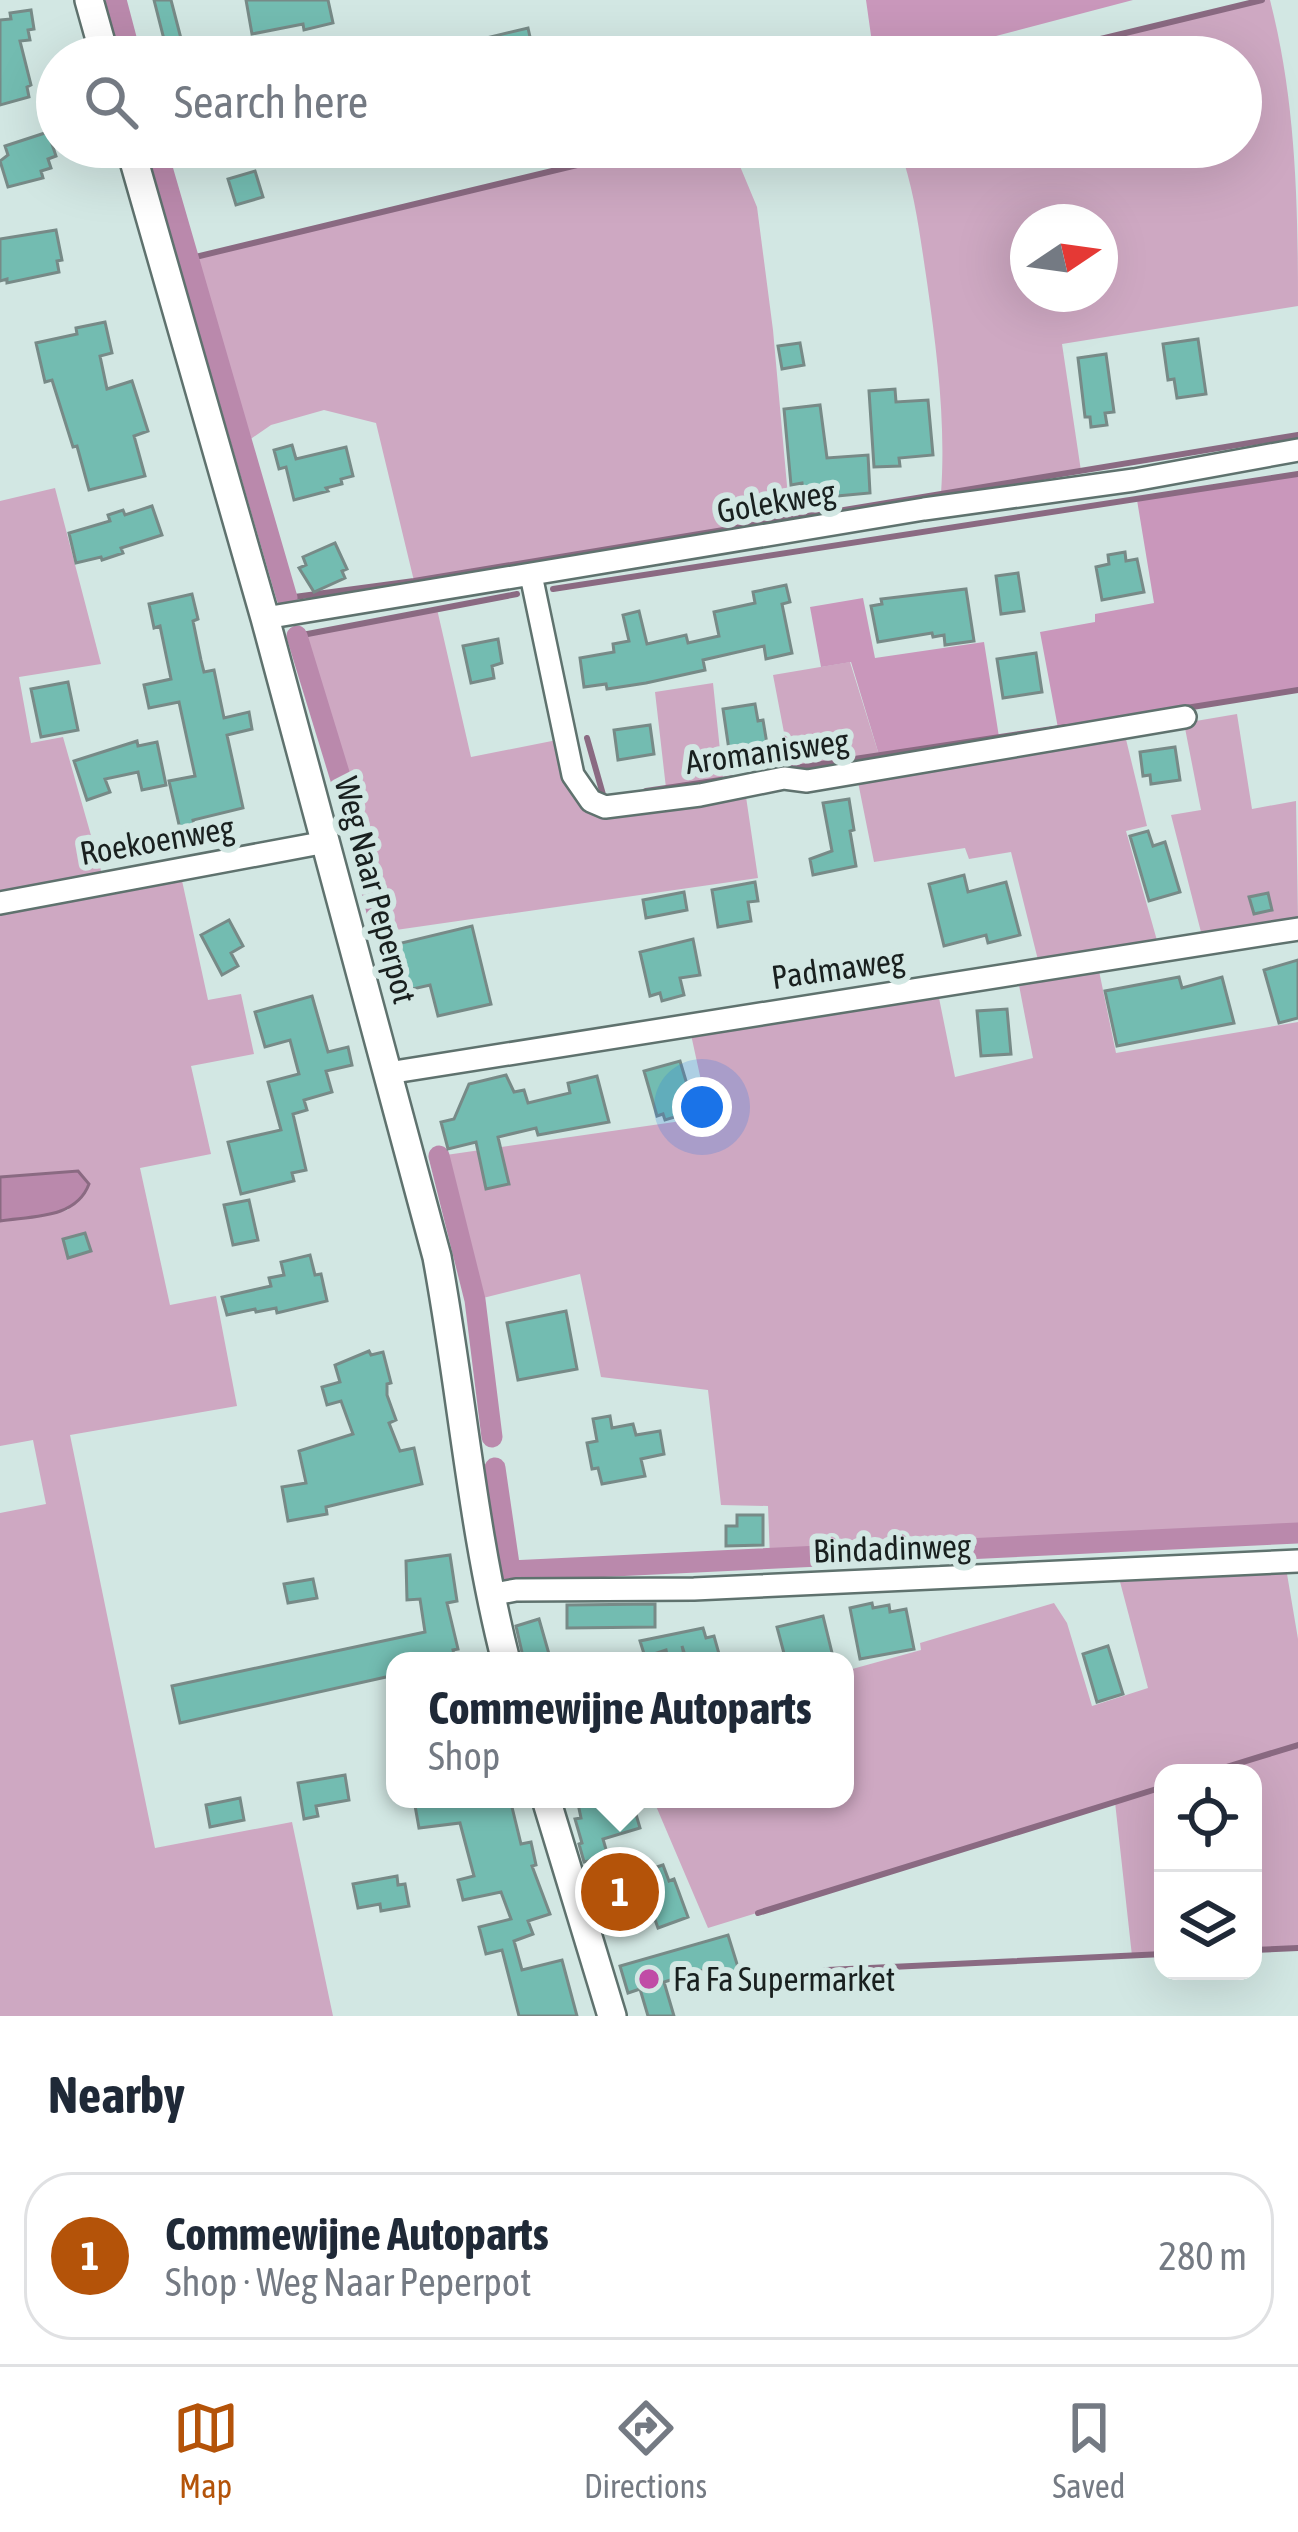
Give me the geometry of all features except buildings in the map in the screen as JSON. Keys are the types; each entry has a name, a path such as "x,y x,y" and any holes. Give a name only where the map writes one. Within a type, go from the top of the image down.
{"street":[{"path":"89,0 99,36"},
{"name":"Weg Naar Peperpot","path":"136,168 266,618 437,1257 489,1595 504,1652"},
{"name":"Golekweg","path":"266,618 1298,450"},
{"name":"Aromanisweg","path":"531,575 573,775 591,801 605,807 784,778 808,781 1185,717"},
{"name":"Roekoenweg","path":"0,903 326,842"},
{"name":"Padmaweg","path":"388,1073 1298,929"},
{"name":"Bindadinweg","path":"489,1595 516,1590 717,1588 1298,1561"},
{"path":"549,1808 612,2016"}],"shaded area":[{"path":"866,0 1133,0 996,36 871,36"},
{"path":"1270,0 1290,114 1298,306 1062,344 1081,471 941,494 934,335 905,168 1262,168 1262,36 1113,36"},
{"path":"565,168 741,168 757,207 790,519 414,581 376,423 324,410 271,425 242,445 187,259"},
{"path":"1298,474 1298,690 1058,728 1040,632 1095,622 1095,614 1154,603 1137,500"},
{"path":"55,488 101,664 19,677 31,743 63,737 102,874 0,893 0,501"},
{"path":"863,598 875,658 984,642 999,737 879,755 851,662 821,667 810,607"},
{"path":"437,609 471,757 557,740 590,806 745,790 758,878 382,932 358,835 297,636"},
{"path":"850,662 879,755 791,769 773,675"},
{"path":"713,683 723,779 666,788 655,692"},
{"path":"1237,714 1252,809 1296,801 1298,921 1202,936 1171,815 1201,810 1184,723"},
{"path":"1124,731 1147,826 1126,831 1158,944 1039,964 1011,852 969,859 965,848 874,862 857,777"},
{"path":"181,876 208,1000 241,994 254,1054 191,1066 211,1154 140,1168 170,1305 216,1296 237,1406 70,1435 155,1848 292,1822 333,2016 0,2016 0,1513 46,1504 33,1440 0,1446 0,1221 68,1210 77,1171 0,1177 0,911"},
{"path":"1098,966 1116,1053 1298,1022 1298,1533 770,1558 768,1506 721,1505 708,1390 601,1377 580,1274 475,1300 439,1156 709,1117 690,1030 938,993 955,1077 1033,1058 1018,980"},
{"path":"78,1171 89,1184 74,1204 52,1214 0,1221 0,1177"},
{"path":"1286,1568 1298,1639 1298,1948 1262,1950 1262,1764 1154,1764 1154,1955 1132,1956 1115,1802 708,1928 657,1808 854,1808 854,1669 921,1650 920,1643 1054,1603 1067,1623 1092,1706 1148,1688 1119,1578"}],"waterway":[{"path":"116,0 125,36"},
{"path":"1113,36 1262,0"},
{"path":"162,168 287,598"},
{"path":"187,259 565,168"},
{"path":"287,598 1298,435"},
{"path":"553,589 1298,474"},
{"path":"297,636 517,594"},
{"path":"297,636 358,835 382,932"},
{"path":"1186,708 1298,690"},
{"path":"788,769 1066,727"},
{"path":"587,738 604,798"},
{"path":"646,791 734,778"},
{"path":"439,1156 475,1300 492,1437"},
{"path":"495,1468 510,1571 1298,1533"},
{"path":"1236,1764 1298,1745"},
{"path":"758,1913 1154,1790"},
{"path":"1262,1950 1298,1948"},
{"path":"779,1984 827,1970 1154,1954"}],"place":[{"name":"Commewijne Autoparts","path":"620,1892"},
{"name":"Fa Fa Supermarket","path":"649,1979"}]}
